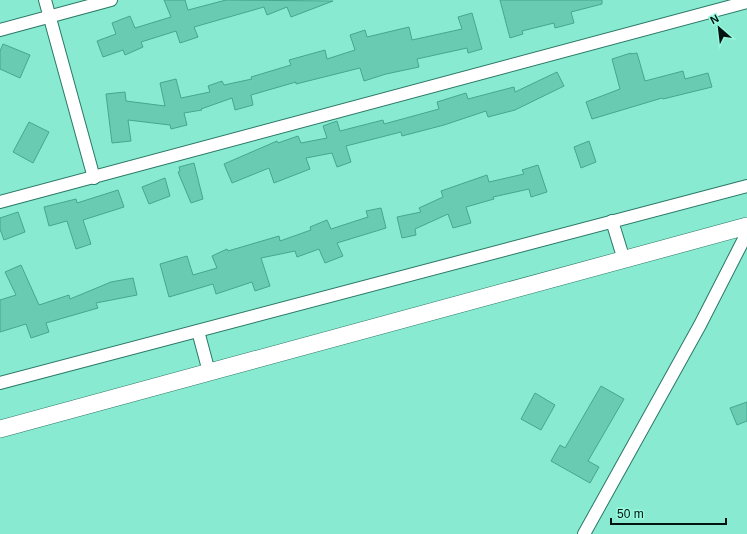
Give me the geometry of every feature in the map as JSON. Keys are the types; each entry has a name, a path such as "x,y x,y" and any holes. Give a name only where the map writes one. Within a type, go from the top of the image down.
{"main road":[{"path":"0,429 747,226"}],"street":[{"path":"45,0 94,178"},
{"path":"0,30 111,0"},
{"path":"0,202 747,2"},
{"path":"0,383 747,186"},
{"path":"612,221 624,260"},
{"path":"584,534 700,325 747,233"},
{"path":"198,330 209,372"}],"building":[{"path":"164,0 185,0 188,10 226,0 333,1 291,17 287,7 267,15 264,7 194,27 198,37 180,43 176,31 141,42 143,47 125,55 123,50 103,57 97,41 116,34 112,23 130,16 135,28 171,17"},
{"path":"500,0 602,0 602,4 571,12 574,23 555,28 554,23 522,31 523,34 510,38"},
{"path":"472,13 482,49 468,53 467,48 417,59 419,67 386,74 364,81 360,68 296,84 296,82 251,95 253,105 235,110 232,98 201,109 202,110 184,113 187,125 171,129 170,125 128,120 131,141 112,143 106,94 125,92 126,101 165,106 160,83 176,79 181,98 210,92 208,86 222,81 224,85 252,79 251,77 291,65 289,60 325,50 327,59 355,50 350,35 365,30 367,37 409,27 412,40 462,29 458,17"},
{"path":"3,44 30,55 20,78 0,69 0,51"},
{"path":"631,53 637,53 645,81 683,71 685,79 708,73 712,87 662,98 592,119 586,102 620,89 612,59"},
{"path":"557,72 564,86 515,110 488,117 486,111 444,125 402,136 401,132 346,146 351,162 337,167 332,153 306,158 310,169 274,183 269,168 232,183 224,164 277,141 278,143 298,136 301,143 327,138 323,126 337,121 340,131 383,120 384,124 439,109 437,102 466,93 468,99 514,87 515,92"},
{"path":"29,122 49,132 33,163 13,152"},
{"path":"589,141 596,162 581,168 574,147"},
{"path":"194,163 203,199 191,203 178,172 180,171 179,167"},
{"path":"538,165 547,192 531,197 529,189 493,197 494,199 466,207 471,223 453,228 448,214 415,229 416,235 402,238 397,217 421,212 419,208 443,197 441,191 487,175 489,182 524,174 522,170"},
{"path":"165,178 170,196 149,204 142,187"},
{"path":"118,190 124,207 83,220 91,244 76,249 67,221 49,226 44,207 76,199 77,203"},
{"path":"381,208 386,228 337,243 343,256 325,263 319,249 297,257 295,251 261,258 270,286 255,291 252,282 216,294 213,284 169,297 160,264 187,256 193,275 217,268 212,256 227,249 228,251 279,236 280,241 311,230 310,227 327,220 331,229 368,217 366,211"},
{"path":"18,212 25,232 4,240 0,229 0,218"},
{"path":"21,265 39,305 69,295 70,299 111,282 133,278 137,295 96,303 98,308 46,323 49,332 31,338 26,324 0,332 0,300 16,295 5,272"},
{"path":"601,386 624,399 588,461 599,467 590,483 551,461 560,445 565,448"},
{"path":"535,393 555,405 541,430 521,419"},
{"path":"747,402 747,421 737,425 730,408"}]}
